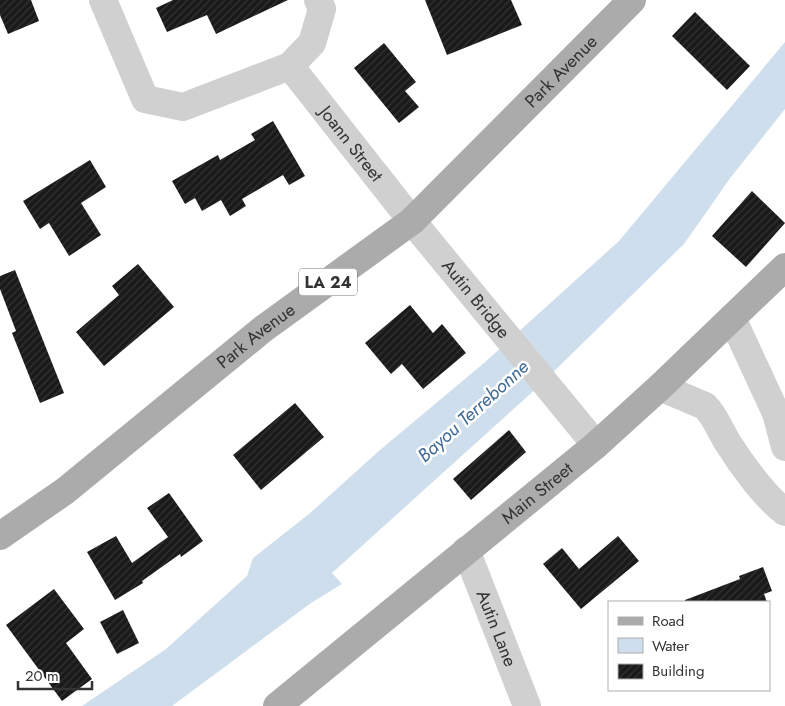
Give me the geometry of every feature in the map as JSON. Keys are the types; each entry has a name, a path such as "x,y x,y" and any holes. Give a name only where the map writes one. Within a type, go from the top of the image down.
{"main road":[{"name":"Park Avenue","path":"0,536 66,492 263,329 412,221 632,0"},
{"name":"Main Street","path":"277,706 596,444 660,387 785,267"}],"street":[{"path":"103,0 146,99 183,107 290,66 312,43 320,5"},
{"name":"Joann Street","path":"290,66 412,221"},
{"name":"Autin Bridge","path":"412,221 596,444"},
{"path":"732,318 776,413 785,447"},
{"path":"660,387 704,406 710,411 729,444 760,485 785,512"},
{"name":"Autin Lane","path":"466,550 527,706"}],"water":[{"name":"Bayou Terrebonne","path":"785,42 785,109 731,177 684,244 539,386 332,573 342,584 311,603 172,706 82,706 166,649 247,576 253,558 309,514 380,450 484,363 619,241"}],"building":[{"path":"0,0 31,0 39,21 8,34 0,15"},
{"path":"173,0 288,0 216,34 207,15 167,32 156,8"},
{"path":"425,0 511,0 522,25 447,55"},
{"path":"695,12 750,66 727,90 672,36"},
{"path":"384,43 416,82 405,91 419,107 399,123 354,68"},
{"path":"273,121 305,176 289,185 283,175 242,199 246,206 230,216 221,200 202,211 195,198 185,204 172,181 218,155 220,160 255,140 251,134"},
{"path":"90,160 106,187 81,203 101,235 69,256 49,223 40,229 23,201"},
{"path":"752,191 785,223 746,267 712,236"},
{"path":"138,264 174,307 104,366 76,332 119,295 112,286"},
{"path":"15,270 64,393 40,403 12,333 16,331 0,289 0,276"},
{"path":"410,305 433,333 442,324 466,353 423,389 402,364 391,374 365,343"},
{"path":"295,403 324,437 261,490 233,455"},
{"path":"509,430 526,452 471,500 453,479"},
{"path":"169,493 203,541 181,557 180,554 142,581 143,583 115,600 87,552 116,536 132,563 168,537 147,508"},
{"path":"618,536 639,561 581,609 543,564 562,548 579,569"},
{"path":"763,567 772,591 764,594 767,601 685,601 740,579 739,576"},
{"path":"54,589 84,629 66,643 92,679 62,701 6,625"},
{"path":"123,610 139,643 117,654 100,622"}]}
